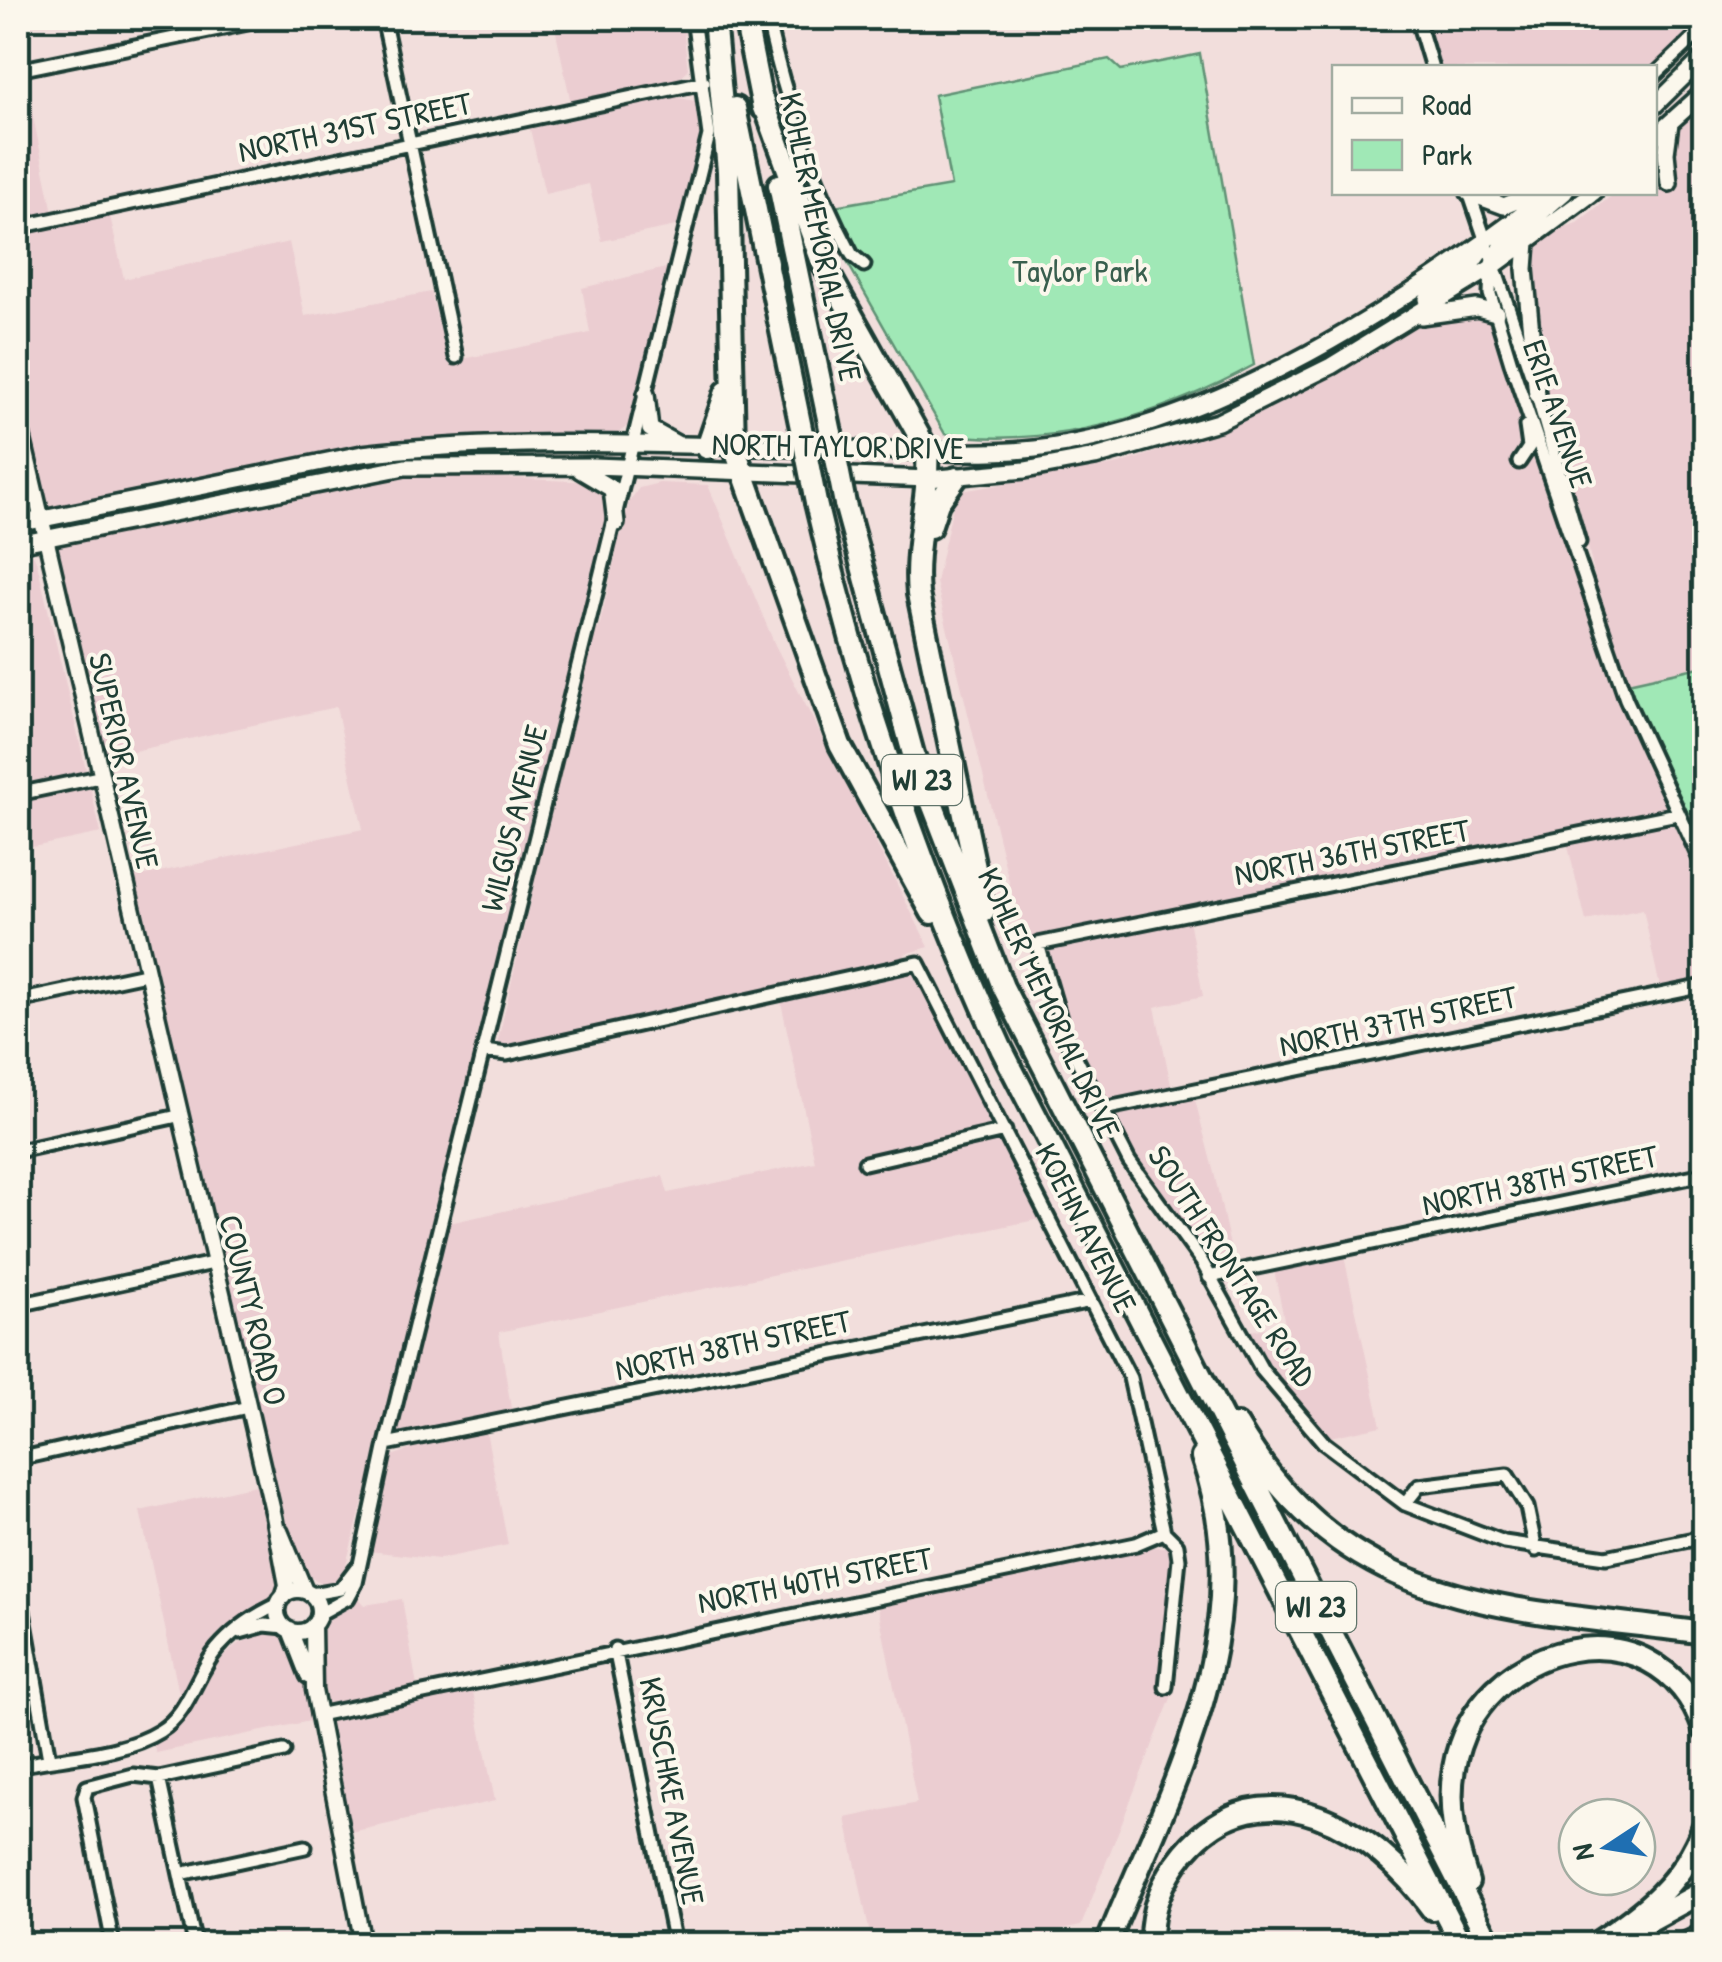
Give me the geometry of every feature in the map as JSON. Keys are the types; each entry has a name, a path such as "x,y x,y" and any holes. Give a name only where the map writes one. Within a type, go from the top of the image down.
{"highway":[{"path":"716,18 726,134 734,447 840,745 964,968"},
{"name":"KOHLER MEMORIAL DRIVE","path":"716,18 816,503 865,692 964,968 1002,1050 1459,1944"},
{"name":"KOHLER MEMORIAL DRIVE","path":"744,18 844,504 913,754 959,881 1030,1046 1490,1944"},
{"path":"761,96 822,262 926,450 928,479 916,570 935,688 976,886 1030,1046"},
{"path":"699,448 732,376"},
{"path":"935,688 926,553 935,512 956,478"},
{"path":"1144,1270 1269,1474 1298,1508 1351,1550 1406,1580 1469,1601 1704,1633"},
{"path":"1107,1944 1206,1692 1224,1602 1219,1521 1209,1477 1146,1327"},
{"path":"1490,1944 1456,1839 1452,1789 1458,1749 1469,1724 1498,1685 1546,1654 1589,1648 1616,1652 1650,1665 1680,1688 1704,1729"},
{"path":"1151,1944 1158,1896 1188,1849 1230,1819 1275,1808 1321,1816 1371,1843 1414,1885 1459,1944"},
{"path":"1595,1944 1666,1890 1692,1856 1704,1826"},
{"path":"1604,1944 1704,1891"},
{"path":"1686,1944 1704,1935"}],"main road":[{"path":"1657,103 1704,57"},
{"path":"1657,135 1704,92"},
{"path":"1657,175 1669,183 1666,153 1670,124"},
{"path":"1474,195 1504,206 1531,195"},
{"name":"NORTH TAYLOR DRIVE","path":"18,524 362,454 414,448 1035,449 1127,429 1198,405 1341,333 1484,244 1548,195"},
{"path":"1491,268 1502,246 1562,195"},
{"name":"NORTH TAYLOR DRIVE","path":"18,544 406,467 562,466 928,479 1095,457 1206,426 1323,370 1491,268 1590,195"},
{"path":"1528,242 1525,269 1537,395"},
{"path":"1412,318 1436,290 1470,268 1484,244"},
{"path":"1412,318 1462,309 1496,314"},
{"path":"646,394 650,430 664,440 699,448"},
{"path":"562,466 597,478 612,489 616,523"}],"street":[{"path":"18,70 272,18"},
{"path":"383,18 456,357"},
{"name":"WILGUS AVENUE","path":"316,1620 350,1595 358,1565 709,135 693,18"},
{"path":"767,18 784,92 806,156 852,255 864,265"},
{"path":"1417,18 1431,65"},
{"path":"1657,73 1704,28"},
{"name":"NORTH 31ST STREET","path":"18,227 704,82"},
{"name":"ERIE AVENUE","path":"1470,195 1491,268 1502,284 1537,395 1586,576"},
{"name":"ERIE AVENUE","path":"1491,268 1488,282 1511,364 1626,699 1704,868"},
{"path":"1511,364 1530,444 1519,462"},
{"name":"SUPERIOR AVENUE","path":"18,418 178,1116"},
{"path":"18,794 99,776"},
{"name":"NORTH 36TH STREET","path":"1038,944 1677,814"},
{"name":"SOUTH FRONTAGE ROAD","path":"1038,944 1054,1007 1141,1181 1210,1276 1243,1342 1280,1396 1354,1470 1405,1504 1453,1525 1536,1550"},
{"name":"KOEHN AVENUE","path":"484,1051 504,1054 918,963 1130,1378 1164,1532"},
{"path":"18,1000 145,974"},
{"name":"NORTH 37TH STREET","path":"1103,1109 1704,986"},
{"path":"18,1151 178,1116"},
{"name":"COUNTY ROAD O","path":"178,1116 274,1516 287,1584 281,1600 288,1628 314,1690"},
{"path":"866,1162 1005,1131"},
{"name":"NORTH 38TH STREET","path":"1210,1276 1704,1174"},
{"path":"18,1305 213,1262"},
{"name":"NORTH 38TH STREET","path":"386,1444 1091,1301"},
{"path":"18,1459 248,1407"},
{"path":"1405,1504 1419,1486 1507,1475 1527,1507 1536,1550 1606,1557 1704,1537"},
{"name":"COUNTY ROAD O","path":"274,1516 308,1592 316,1620"},
{"path":"1164,1532 1177,1545 1180,1559 1166,1687"},
{"name":"NORTH 40TH STREET","path":"318,1715 615,1649 1136,1544 1164,1532"},
{"path":"18,1766 132,1743 160,1731 179,1715 217,1650 249,1620 281,1600 340,1589 358,1565"},
{"path":"18,1583 49,1759"},
{"path":"232,1636 255,1626 302,1631 316,1620"},
{"path":"316,1620 314,1690 363,1944"},
{"name":"KRUSCHKE AVENUE","path":"615,1649 675,1944"},
{"path":"113,1944 85,1792 94,1785 133,1776 159,1778 284,1751"},
{"path":"159,1778 195,1944"},
{"path":"180,1874 304,1847"}],"shaded area":[{"path":"553,18 682,18 688,70 675,82 571,103"},
{"path":"1424,18 1704,18 1657,67 1439,65"},
{"path":"25,78 56,227 110,216 124,279 289,242 305,316 431,292 448,362 590,333 582,288 670,267 631,424 615,435 535,441 428,440 363,447 49,509 44,505 18,386 18,80"},
{"path":"675,97 695,101 701,130 681,225 602,241 589,184 545,194 530,129"},
{"path":"1704,102 1704,666 1614,686 1704,882 1704,983 1661,992 1643,909 1586,921 1565,834 1187,908 1203,996 1155,1007 1174,1100 1194,1096 1215,1177 1235,1269 1219,1265 1155,1188 1101,1095 1063,1014 1041,936 1023,939 936,582 956,492 1119,464 1256,411 1422,322 1464,313 1488,316 1494,323 1526,436 1564,525 1595,627 1605,624 1579,505 1537,363 1532,250 1551,232 1577,223 1612,195 1657,195 1657,180 1664,186 1672,134"},
{"path":"407,474 594,482 605,488 611,508 606,530 621,536 629,502 639,488 659,483 708,485 775,645 929,947 905,954 915,979 959,1055 1040,1219 499,1332 512,1415 381,1437 343,1575 327,1585 305,1575 285,1526 131,878 363,829 336,707 102,758 54,547","holes":["616,553 599,628 580,632 599,556","552,806 497,1045 513,1047 778,988 815,1162 668,1193 663,1176 449,1223 418,1349 402,1354 536,809"]},
{"path":"18,552 33,554 37,563 101,833 18,850"},
{"path":"1344,1256 1381,1426 1325,1438 1246,1332 1285,1324 1274,1270"},
{"path":"486,1431 508,1545 439,1559 369,1551 392,1456 430,1442"},
{"path":"256,1485 282,1580 278,1593 214,1637 193,1673 206,1682 217,1663 236,1645 261,1634 279,1635 287,1639 302,1678 310,1721 156,1753 153,1743 191,1710 180,1698 140,1511"},
{"path":"1168,1547 1173,1556 1160,1685 1173,1693 1081,1926 993,1944 872,1944 846,1818 917,1803 877,1602"},
{"path":"355,1594 365,1605 402,1599 419,1698 472,1687 495,1801 351,1832 314,1648 319,1626"}],"green space":[{"name":"Taylor Park","path":"1200,54 1254,365 1181,399 1105,424 1026,437 945,434 817,209 951,186 934,95 1109,59 1121,70"},
{"path":"1704,666 1704,810 1684,814 1628,683"}]}
